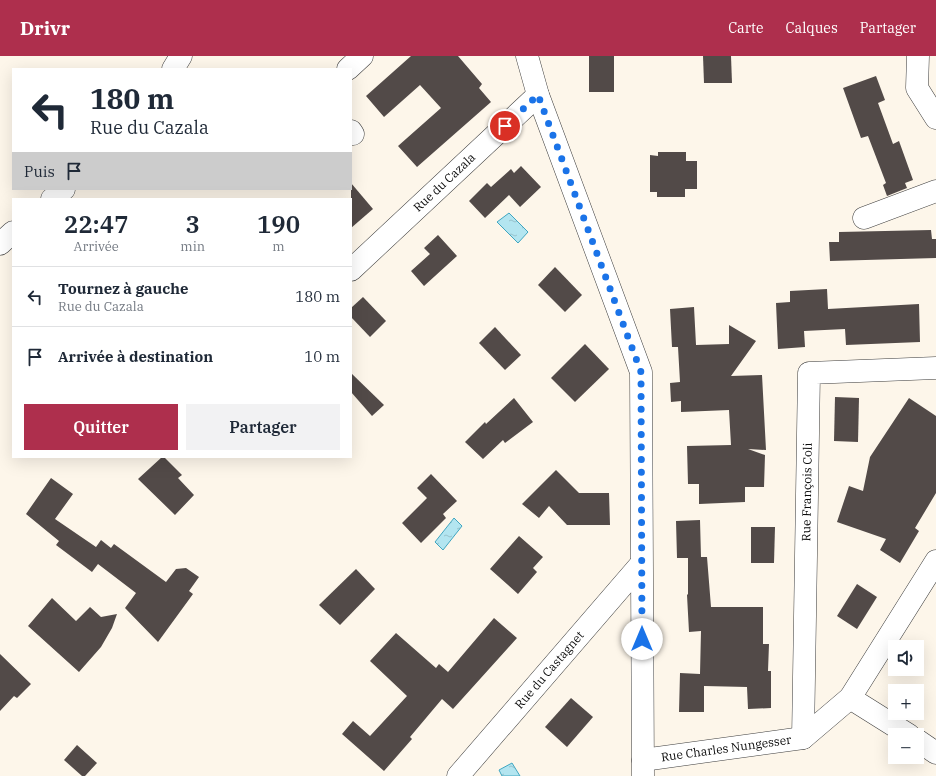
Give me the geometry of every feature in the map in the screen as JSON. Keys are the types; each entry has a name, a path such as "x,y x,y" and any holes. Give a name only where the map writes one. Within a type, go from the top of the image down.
{"street":[{"path":"174,68 181,56"},
{"path":"349,68 362,56"},
{"path":"527,56 538,95 641,372 643,768"},
{"path":"918,56 916,88 936,118"},
{"name":"Rue du Cazala","path":"352,269 538,95"},
{"path":"53,198 63,190"},
{"path":"864,218 936,191"},
{"path":"0,244 12,233"},
{"name":"Rue François Coli","path":"803,738 809,373 936,368"},
{"name":"Rue Charles Nungesser","path":"643,768 803,738 850,698 936,561"},
{"name":"Rue du Castagnet","path":"458,776 641,564"},
{"path":"850,698 897,728"},
{"path":"924,745 936,753"}],"water":[{"path":"509,213 528,232 518,243 497,222"},
{"path":"454,518 462,526 443,550 435,542"},
{"path":"512,763 520,776 502,776 499,770"}],"building":[{"path":"411,56 458,56 482,84 479,88 491,102 417,167 398,146 441,108 420,85 384,117 366,96"},
{"path":"589,56 614,56 614,92 589,92"},
{"path":"703,56 731,56 732,83 704,83"},
{"path":"876,76 885,100 878,103 893,144 899,141 913,180 905,183 907,188 887,196 883,185 886,183 868,136 861,138 843,88"},
{"path":"658,152 686,152 686,161 697,161 697,189 685,189 685,197 657,197 657,192 650,192 650,155 658,156"},
{"path":"521,166 541,187 520,207 509,195 485,218 469,201 487,183 491,187 511,169 514,173"},
{"path":"352,184 373,209 352,227 352,198"},
{"path":"931,230 932,239 936,239 936,258 830,261 829,242 839,242 839,232"},
{"path":"438,235 457,256 424,286 411,271 430,254 424,248"},
{"path":"555,267 582,295 565,312 538,285"},
{"path":"827,289 828,309 919,304 920,342 846,345 845,329 804,331 805,347 778,349 776,303 790,302 790,291"},
{"path":"363,297 386,321 370,337 352,318 352,307"},
{"path":"694,307 696,345 729,344 729,325 756,341 731,376 762,375 766,450 748,449 765,455 764,487 745,487 745,502 699,504 699,484 688,484 687,446 731,445 729,410 681,412 681,401 671,402 670,383 680,382 678,347 672,347 670,309"},
{"path":"495,327 521,355 505,370 479,343"},
{"path":"585,344 609,369 575,402 551,378"},
{"path":"352,374 384,405 372,416 352,393"},
{"path":"835,397 859,398 858,442 834,441"},
{"path":"514,398 533,422 505,443 503,440 483,459 465,442 485,422 486,424"},
{"path":"909,398 936,416 936,493 915,528 919,531 900,563 880,550 886,539 837,522 849,486 863,491 870,457"},
{"path":"161,458 165,458 182,475 178,478 194,495 175,515 138,479"},
{"path":"556,470 579,493 609,493 610,525 567,525 549,506 539,518 522,504"},
{"path":"431,474 457,501 443,514 446,518 421,543 402,523 427,498 417,488"},
{"path":"51,478 73,494 55,519 96,547 101,540 111,548 114,544 166,582 176,569 186,568 199,577 189,591 193,594 158,642 125,608 136,593 98,564 92,572 56,545 59,541 26,514"},
{"path":"700,520 701,557 707,557 711,607 763,607 763,644 769,644 768,671 771,671 771,708 748,709 747,687 704,686 704,712 679,712 680,673 700,674 701,631 689,632 687,595 688,558 677,558 676,521"},
{"path":"751,527 775,527 774,563 751,563"},
{"path":"519,536 543,557 533,568 537,572 518,594 490,569"},
{"path":"356,569 375,589 340,625 319,605"},
{"path":"857,584 877,597 857,629 837,616"},
{"path":"52,598 76,621 90,607 101,617 117,614 112,628 101,647 79,672 28,626"},
{"path":"494,618 517,638 453,709 442,699 410,737 412,739 384,771 342,734 353,721 370,736 407,696 370,661 396,633 436,668 439,664 448,672"},
{"path":"0,654 31,684 17,698 14,696 0,711"},
{"path":"571,698 593,717 567,747 545,727"},
{"path":"77,745 97,763 85,776 82,776 64,760"}],"route":[{"path":"505,126 538,95 641,372 642,639"}]}
